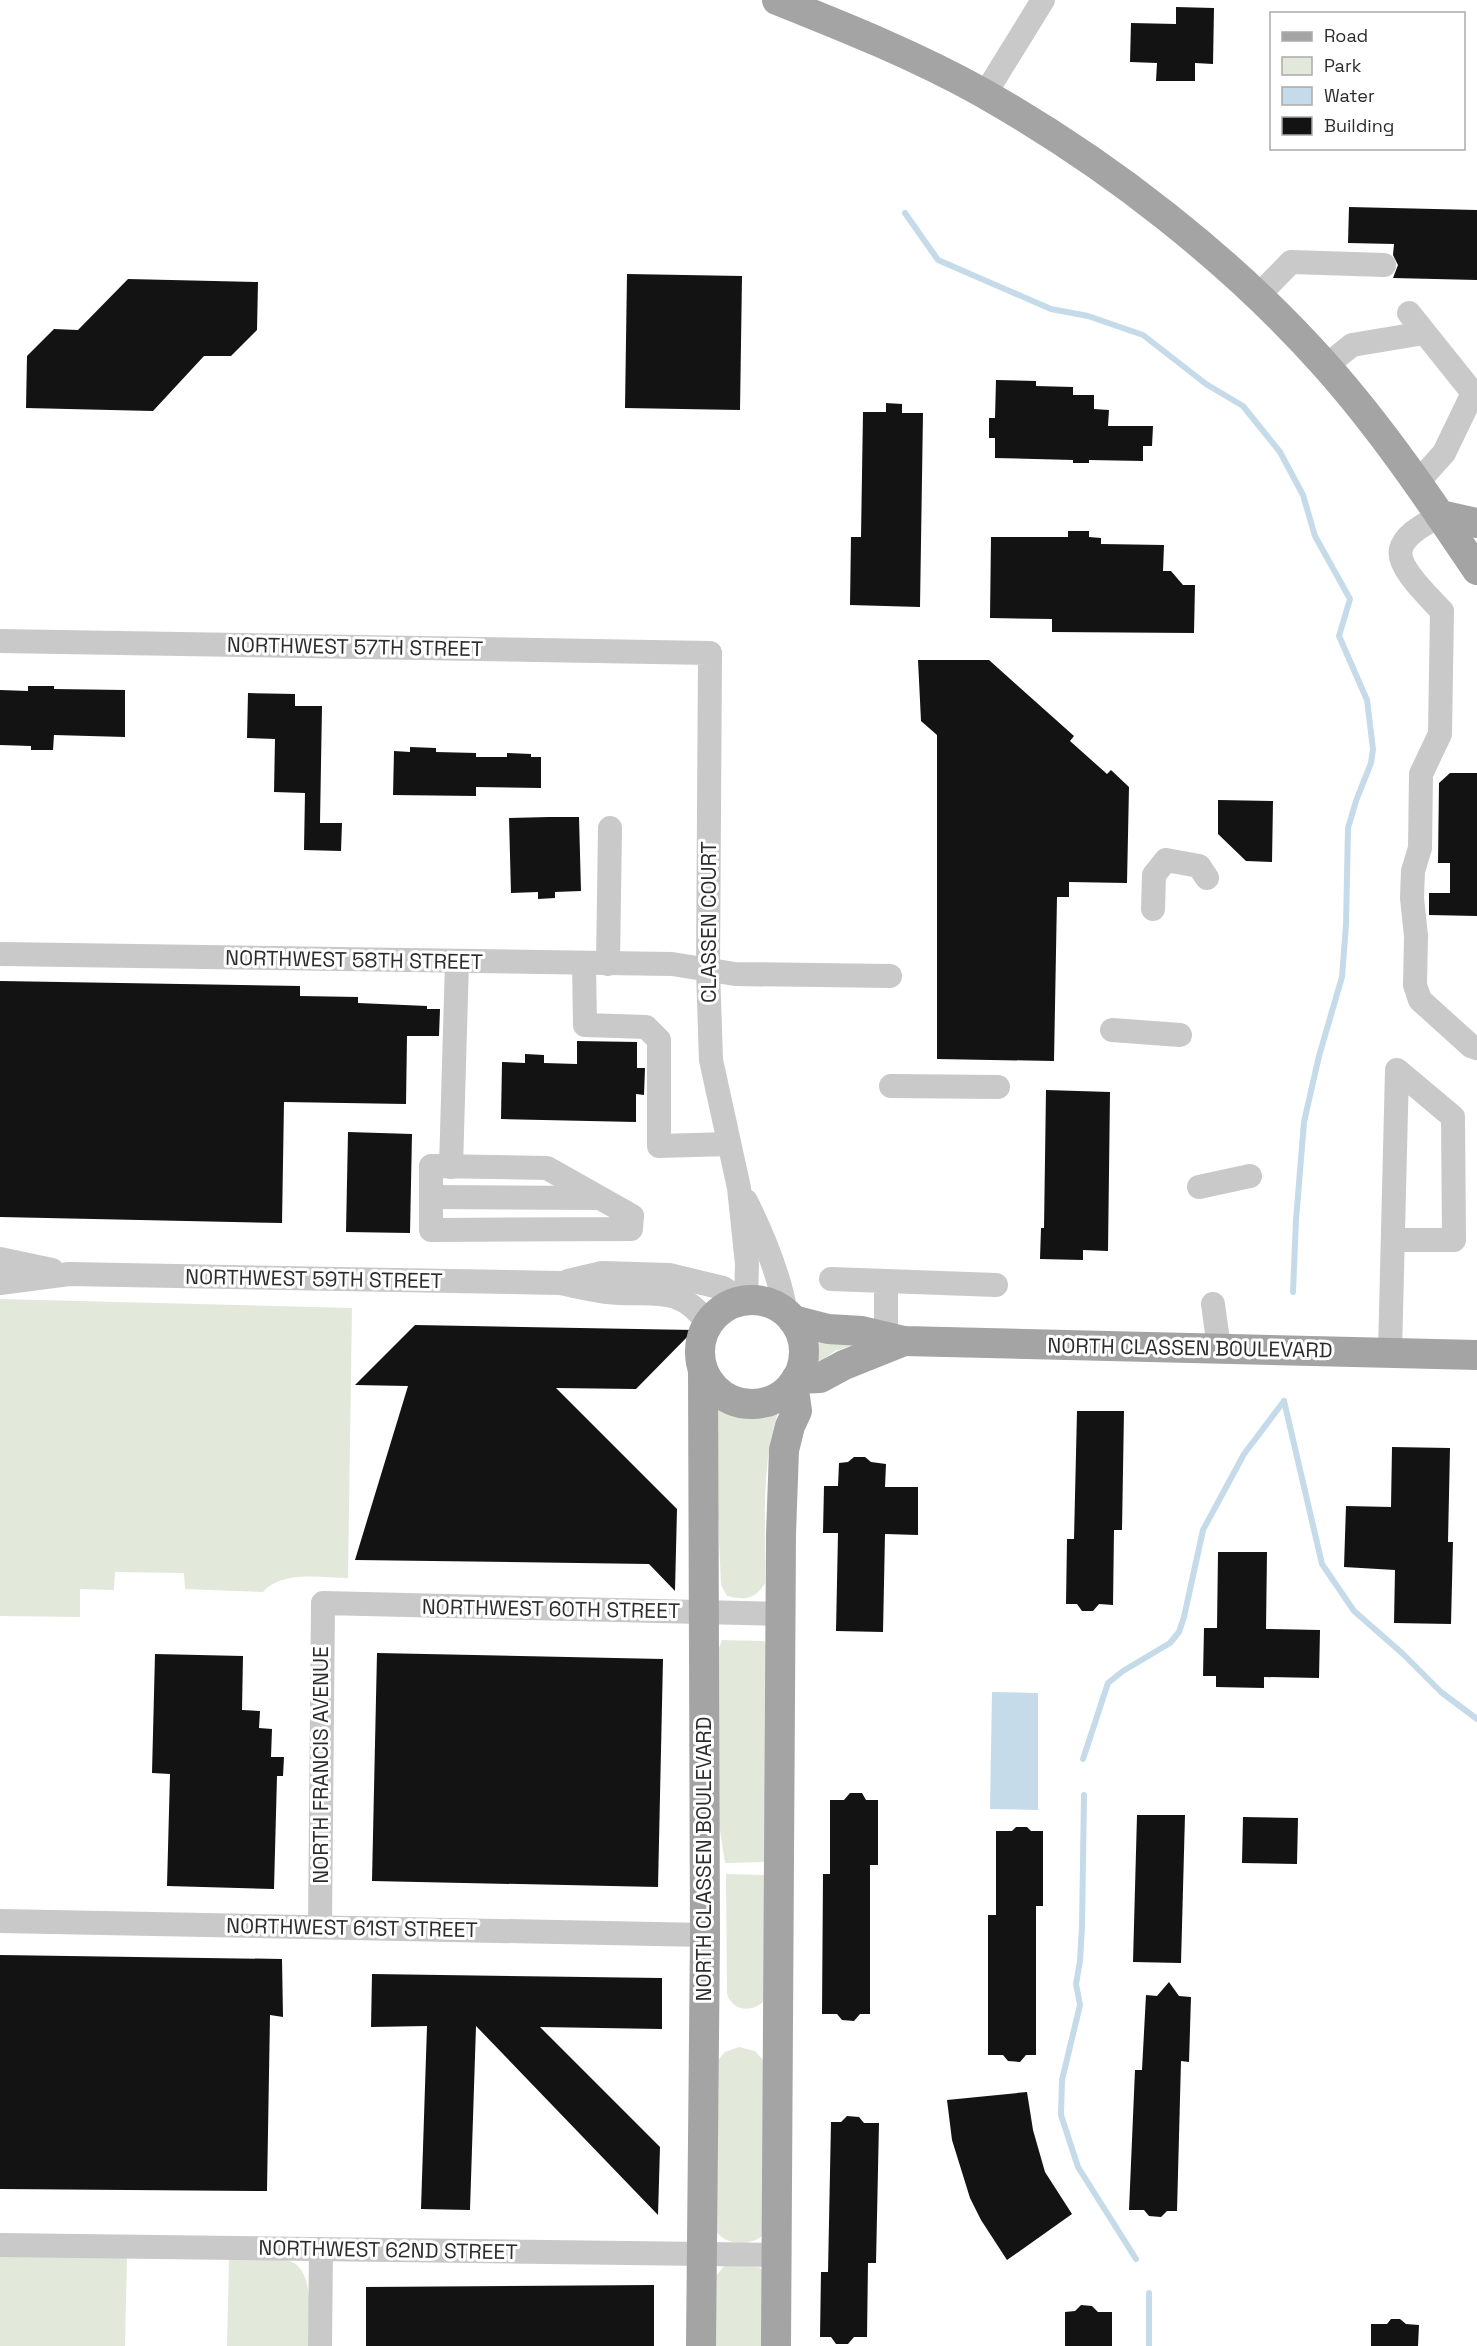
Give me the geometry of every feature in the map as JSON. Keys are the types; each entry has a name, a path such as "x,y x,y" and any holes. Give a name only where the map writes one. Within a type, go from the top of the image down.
{"main road":[{"path":"777,0 878,41 985,94 1095,164 1203,247 1326,366 1417,483 1477,570"},
{"path":"1440,515 1477,524"},
{"name":"NORTH CLASSEN BOULEVARD","path":"744,1301 756,1300 770,1304 789,1317 828,1329 862,1331 895,1338 1477,1355"},
{"path":"708,1324 723,1309 744,1301"},
{"path":"777,2346 780,1614 784,1450 789,1426 797,1411 795,1382 804,1359 804,1345 800,1332 789,1317"},
{"name":"NORTH CLASSEN BOULEVARD","path":"708,1324 700,1347 700,1359 704,1371 710,1383 720,1393 731,1400 745,1404 772,1401 784,1394 795,1382 820,1378 895,1338"},
{"name":"NORTH CLASSEN BOULEVARD","path":"701,2346 705,1935 704,1371"}],"street":[{"path":"985,94 1043,0"},
{"path":"1257,297 1291,262 1384,265"},
{"path":"1409,313 1473,393 1444,453 1417,483"},
{"path":"1326,366 1352,345 1424,333"},
{"path":"1440,515 1411,534 1401,547 1404,567 1442,610 1440,734 1421,774 1420,848 1413,871 1412,898 1416,936 1415,986 1420,1000 1471,1046 1477,1048"},
{"name":"NORTHWEST 57TH STREET","path":"0,641 710,653"},
{"name":"CLASSEN COURT","path":"710,653 708,970 711,1060 740,1188 747,1264 744,1301"},
{"path":"608,964 610,828"},
{"path":"1153,909 1154,875 1166,860 1198,866 1207,878"},
{"name":"NORTHWEST 58TH STREET","path":"0,954 672,964 735,974 890,976"},
{"path":"451,1167 457,962"},
{"path":"584,963 585,1025 646,1027 659,1040 659,1146 729,1144"},
{"path":"1112,1030 1180,1035"},
{"path":"1390,1353 1397,1070 1453,1117 1454,1240 1393,1240"},
{"path":"891,1086 998,1087"},
{"path":"431,1166 451,1167 547,1168 632,1216 631,1229 431,1230 431,1166"},
{"path":"1199,1187 1250,1176"},
{"name":"CLASSEN COURT","path":"740,1188 766,1241 781,1284 789,1317"},
{"path":"431,1197 600,1198"},
{"name":"NORTHWEST 59TH STREET","path":"0,1259 69,1274"},
{"name":"NORTHWEST 59TH STREET","path":"0,1283 69,1274 560,1283 607,1292 654,1293 684,1299 698,1310 708,1324"},
{"name":"NORTHWEST 59TH STREET","path":"560,1283 602,1274 669,1275 723,1288 744,1301"},
{"path":"831,1280 996,1285"},
{"path":"886,1281 895,1338"},
{"path":"1214,1304 1219,1348"},
{"name":"NORTHWEST 60TH STREET","path":"323,1603 780,1614"},
{"name":"NORTH FRANCIS AVENUE","path":"320,1927 323,1603"},
{"name":"NORTHWEST 61ST STREET","path":"0,1921 705,1935"},
{"name":"NORTHWEST 62ND STREET","path":"0,2245 776,2255"},
{"path":"320,2346 321,2249"}],"green space":[{"path":"0,1299 352,1308 348,1578 292,1578 271,1585 263,1592 185,1589 184,1573 115,1572 114,1590 80,1589 80,1617 0,1616"},
{"path":"812,1338 853,1345 835,1351 812,1367 814,1353"},
{"path":"713,1401 729,1410 746,1414 763,1413 780,1407 769,1449 767,1471 765,1583 757,1593 749,1597 727,1596 721,1585"},
{"path":"722,1640 764,1641 767,1646 767,1862 725,1863 716,1804 718,1651"},
{"path":"726,1874 768,1875 765,2000 749,2009 738,2007 727,1994"},
{"path":"739,2047 755,2051 765,2062 762,2236 757,2240 743,2243 723,2238 714,2228 718,2060 725,2052"},
{"path":"0,2255 127,2258 125,2346 0,2346"},
{"path":"229,2259 285,2260 295,2264 303,2272 309,2296 308,2346 227,2346"},
{"path":"725,2265 759,2267 763,2271 766,2346 715,2346 715,2277"}],"water":[{"path":"992,1692 1038,1693 1038,1810 990,1809"}],"building":[{"path":"1176,7 1214,8 1213,64 1195,63 1195,81 1156,81 1157,63 1130,62 1131,23 1176,24"},
{"path":"1349,207 1477,210 1477,280 1393,278 1398,265 1393,255 1394,244 1348,243"},
{"path":"627,274 742,276 740,410 625,408"},
{"path":"128,279 258,282 257,330 231,356 204,356 153,411 26,408 27,356 54,329 78,330"},
{"path":"996,380 1036,381 1036,386 1073,387 1073,395 1094,395 1094,409 1109,410 1108,426 1153,426 1152,446 1143,446 1143,461 1089,460 1089,463 1073,463 1073,460 995,458 995,438 989,438 989,418 995,418"},
{"path":"886,403 902,404 902,413 923,413 920,607 850,605 851,537 861,537 863,412 886,412"},
{"path":"1068,531 1089,531 1089,537 1101,538 1101,544 1164,545 1163,571 1171,571 1183,585 1195,585 1194,633 1052,632 1052,619 990,618 991,537 1068,537"},
{"path":"918,660 989,660 1074,736 1070,741 1107,774 1111,770 1129,787 1127,883 1069,882 1069,897 1057,897 1054,1061 937,1059 937,735 921,721"},
{"path":"28,686 54,686 54,689 125,690 125,737 54,735 53,750 31,750 31,746 0,745 0,690 28,691"},
{"path":"248,693 295,694 295,706 322,706 320,823 342,823 341,851 304,850 305,793 274,792 275,739 247,738"},
{"path":"410,747 436,748 436,752 476,753 476,757 507,757 507,753 531,754 531,757 541,757 541,788 476,787 476,796 393,795 394,751 410,752"},
{"path":"1450,773 1477,773 1477,916 1429,915 1429,893 1450,893 1450,863 1438,863 1439,783"},
{"path":"1218,800 1273,801 1272,862 1246,861 1218,834"},
{"path":"579,817 581,891 555,892 555,898 538,899 538,892 511,893 509,818"},
{"path":"0,981 300,986 300,996 358,997 358,1003 427,1006 427,1009 440,1009 439,1036 407,1036 406,1104 284,1102 282,1223 0,1217"},
{"path":"577,1041 637,1042 637,1068 645,1068 644,1095 636,1094 636,1122 501,1119 502,1062 525,1063 525,1054 544,1055 544,1063 577,1064"},
{"path":"1046,1090 1110,1092 1108,1251 1083,1250 1083,1260 1040,1259 1041,1228 1044,1228"},
{"path":"348,1132 412,1134 410,1233 346,1232"},
{"path":"415,1325 694,1330 636,1389 556,1388 677,1509 675,1591 649,1564 355,1560 408,1386 355,1385"},
{"path":"1077,1411 1124,1411 1122,1530 1114,1530 1113,1605 1099,1604 1093,1611 1082,1611 1077,1604 1066,1604 1067,1539 1074,1539"},
{"path":"1392,1447 1450,1448 1448,1542 1453,1542 1451,1624 1394,1623 1395,1570 1344,1567 1346,1506 1391,1507"},
{"path":"854,1457 865,1457 871,1462 886,1464 885,1487 918,1487 918,1535 885,1534 883,1632 836,1631 838,1533 823,1533 824,1486 838,1486 839,1463 848,1462"},
{"path":"1218,1552 1267,1552 1266,1629 1320,1630 1319,1678 1264,1677 1264,1688 1216,1687 1216,1676 1203,1676 1204,1628 1217,1628"},
{"path":"377,1653 663,1659 658,1887 372,1881"},
{"path":"155,1654 243,1656 242,1710 260,1711 259,1728 272,1729 271,1757 284,1757 283,1776 277,1776 274,1889 167,1886 170,1774 152,1773"},
{"path":"850,1793 862,1793 866,1800 878,1800 878,1865 870,1865 870,2014 860,2014 854,2021 842,2020 837,2014 822,2014 823,1874 830,1874 830,1800 844,1800"},
{"path":"1137,1815 1185,1815 1181,1963 1133,1962"},
{"path":"1243,1817 1298,1818 1297,1864 1242,1863"},
{"path":"1016,1827 1043,1831 1043,1906 1036,1906 1036,2055 1026,2055 1020,2062 1008,2061 1003,2055 988,2055 988,1915 996,1915 996,1831 1012,1831"},
{"path":"0,1955 282,1959 283,2017 270,2015 267,2191 0,2189"},
{"path":"372,1974 662,1978 662,2029 540,2027 660,2147 658,2215 476,2026 470,2210 421,2209 427,2026 371,2027"},
{"path":"1169,1982 1179,1996 1191,1997 1189,2062 1181,2061 1177,2211 1167,2211 1161,2217 1149,2216 1144,2210 1129,2210 1135,2070 1142,2070 1146,1995 1157,1996"},
{"path":"1027,2092 1033,2130 1045,2172 1072,2214 1007,2260 981,2220 970,2198 952,2140 947,2100"},
{"path":"847,2116 859,2117 864,2123 879,2123 876,2263 868,2263 867,2337 854,2337 848,2344 836,2344 831,2337 820,2337 821,2272 828,2272 831,2122 841,2122"},
{"path":"654,2285 654,2346 366,2346 366,2287"},
{"path":"1081,2305 1092,2306 1098,2312 1112,2312 1112,2346 1065,2346 1065,2312 1075,2311"},
{"path":"1391,2319 1400,2319 1406,2324 1419,2325 1418,2346 1371,2346 1371,2324 1387,2324"}],"waterway":[{"path":"905,213 938,260 1051,309 1088,316 1143,335 1206,384 1243,406 1280,452 1303,495 1315,536 1350,599 1339,636 1367,700 1373,749 1371,763 1348,828 1346,925 1342,977 1319,1056 1304,1122 1293,1292"},
{"path":"1284,1401 1322,1564 1354,1611 1402,1653 1441,1692 1477,1719"},
{"path":"1083,1759 1108,1683 1123,1671 1170,1643 1179,1632 1203,1530 1244,1454 1284,1401"},
{"path":"1084,1795 1082,1927 1076,1984 1080,2005 1062,2080 1061,2115 1078,2167 1136,2259"},
{"path":"1149,2293 1149,2346"}]}
